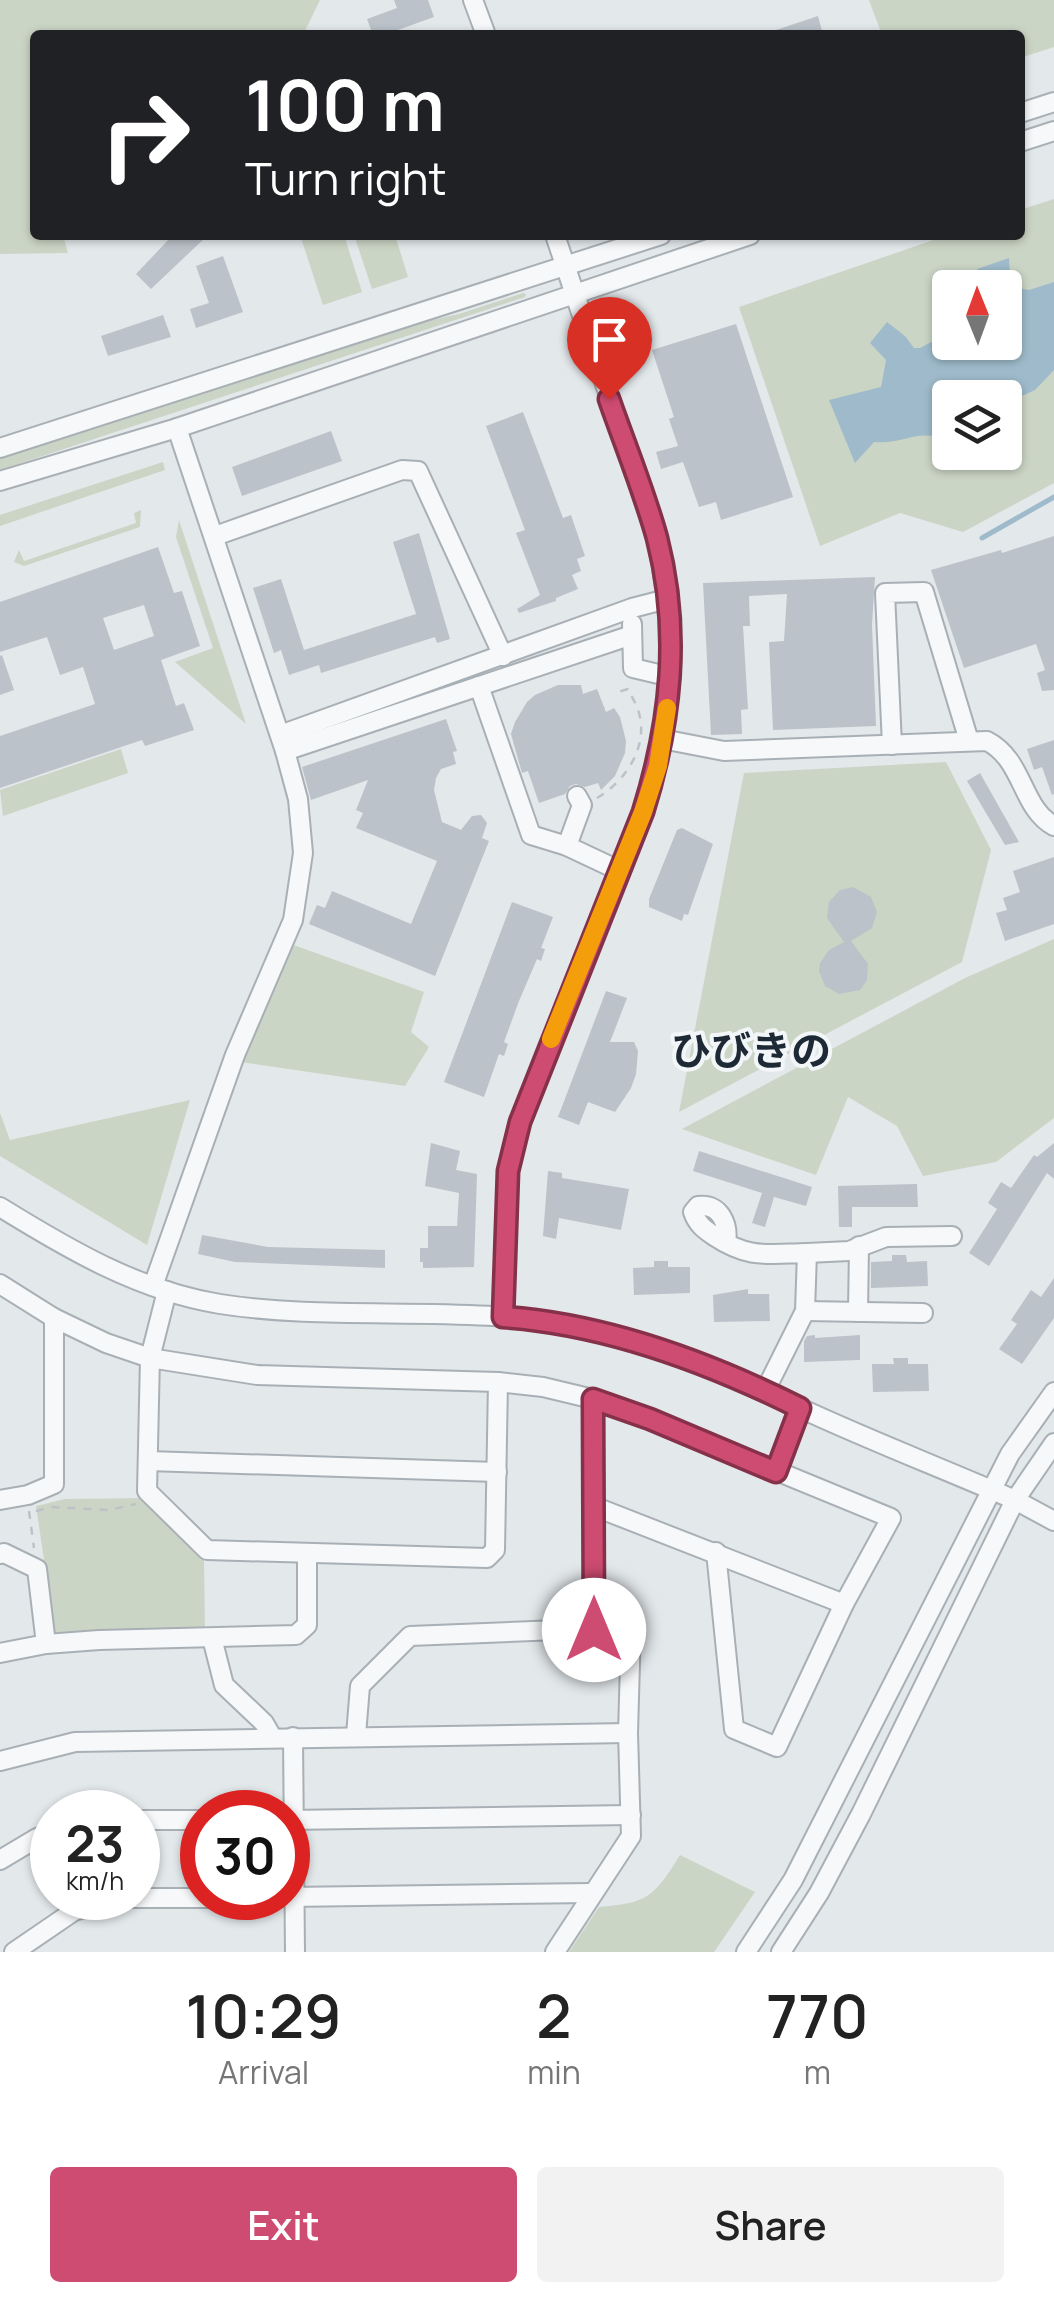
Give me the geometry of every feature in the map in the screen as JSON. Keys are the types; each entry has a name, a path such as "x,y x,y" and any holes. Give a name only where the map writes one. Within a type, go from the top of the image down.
{"street":[{"path":"473,0 484,30"},
{"path":"1025,111 1054,102"},
{"path":"1025,140 1054,131"},
{"path":"503,1317 508,1171 520,1122 643,812 662,739 672,636 656,536 556,240"},
{"path":"0,448 646,240"},
{"path":"0,480 177,428 736,240"},
{"path":"177,428 283,742 298,799 303,853 293,920 234,1055 160,1288 150,1358 147,1491 207,1550 487,1558 495,1550 498,1382"},
{"path":"214,536 402,470 418,471 503,656"},
{"path":"892,744 885,593 924,592 969,742"},
{"path":"283,742 503,656 667,599"},
{"path":"632,608 633,668 670,677"},
{"path":"283,742 479,686 632,635"},
{"path":"479,686 532,835 567,846 618,870"},
{"path":"662,739 724,751 987,741 1004,750 1042,819 1054,826"},
{"path":"567,846 580,800"},
{"path":"0,1207 62,1245 160,1288 216,1303 263,1309 503,1317 589,1329 651,1346 765,1391 1015,1500 1054,1521"},
{"path":"726,1244 745,1254 807,1253 849,1251 886,1236 952,1236"},
{"path":"858,1312 859,1246"},
{"path":"765,1391 805,1311 807,1253"},
{"path":"0,1284 54,1318 106,1343 150,1358 257,1376 498,1382 593,1399 891,1518 844,1604 777,1748 734,1729 716,1552"},
{"path":"805,1311 923,1313"},
{"path":"0,1500 28,1495 54,1484 54,1318"},
{"path":"746,1952 793,1880 1010,1454 1054,1392"},
{"path":"593,1399 594,1630"},
{"path":"776,1472 800,1408"},
{"path":"781,1952 819,1893 861,1814 1015,1500 1054,1443"},
{"path":"148,1462 497,1472"},
{"path":"593,1506 844,1604"},
{"path":"0,1554 38,1569 46,1644"},
{"path":"0,1653 98,1640 296,1636 307,1626 307,1555"},
{"path":"356,1735 360,1686 410,1636 631,1628 631,1836 555,1952"},
{"path":"212,1638 224,1685 264,1723 272,1737"},
{"path":"0,1760 75,1742 628,1733"},
{"path":"291,1790 292,1738"},
{"path":"310,1820 631,1815"},
{"path":"0,1860 30,1842"},
{"path":"310,1897 592,1894"},
{"path":"14,1952 74,1911 116,1898 180,1898"},
{"path":"293,1920 295,1952"}],"path":[{"path":"580,800 602,796 620,780 637,754 642,736 639,712 628,688 618,692"},
{"path":"38,1569 30,1512 52,1508 109,1510 133,1502 145,1510"}],"green space":[{"path":"0,0 320,0 305,30 30,30 30,240 64,240 68,253 0,254"},
{"path":"869,0 1054,0 1054,47 1025,56 1025,30 880,30"},
{"path":"1054,199 1054,483 963,532 900,513 820,546 739,307 933,240 1025,240 1025,208"},
{"path":"302,240 346,240 362,292 323,305"},
{"path":"356,240 397,240 408,277 372,289"},
{"path":"523,293 525,297 0,470 0,458 392,329 459,314"},
{"path":"163,462 165,470 0,526 0,515"},
{"path":"141,510 140,527 24,566 14,562 19,550 24,561 136,523 134,513"},
{"path":"179,520 246,724 175,662 213,648 176,537"},
{"path":"121,749 128,773 3,816 0,790"},
{"path":"946,762 991,850 962,962 679,1112 744,773"},
{"path":"1054,939 1054,1118 996,1162 923,1176 897,1126 848,1097 816,1175 682,1129 965,978"},
{"path":"291,944 424,992 411,1032 429,1047 405,1086 241,1062"},
{"path":"190,1100 147,1245 0,1156 0,1113 10,1140"},
{"path":"148,1498 204,1559 205,1632 55,1634 36,1506 65,1499"},
{"path":"680,1855 755,1892 714,1952 569,1952 599,1907 629,1903 648,1895"}],"water":[{"path":"1009,258 1010,270 977,269"},
{"path":"1054,282 1054,370 1035,390 1022,396 1022,380 932,380 932,437 874,442 855,463 829,400 881,387 886,360 870,343 887,322 914,348 932,342 932,360 1022,360 1022,289"}],"building":[{"path":"394,0 428,0 434,17 398,30 371,30 367,19 397,8"},
{"path":"818,16 822,30 776,30"},
{"path":"168,240 203,240 151,289 136,274"},
{"path":"223,256 243,312 196,328 190,309 209,303 196,266"},
{"path":"163,315 171,337 108,356 101,336"},
{"path":"736,324 793,497 721,520 716,502 699,507 683,462 661,469 656,452 678,446 669,419 674,417 652,350"},
{"path":"523,412 563,518 571,515 585,556 577,559 581,571 572,575 578,589 519,613 517,609 540,595 516,533 525,530 486,426"},
{"path":"331,431 342,461 242,496 232,467"},
{"path":"419,533 450,639 437,643 435,637 321,673 319,665 289,675 281,650 274,653 253,588 281,579 304,650 416,614 393,542"},
{"path":"1054,536 1054,690 1042,691 1037,673 1045,670 1036,644 964,668 931,570"},
{"path":"158,547 174,593 182,591 200,646 161,660 176,706 184,703 194,730 145,746 142,740 0,788 0,736 95,704 83,667 60,675 47,637 0,652 0,602","holes":["144,605 154,636 114,650 103,618"]},
{"path":"875,577 872,625 876,726 773,730 769,642 784,641 787,594 749,596 750,626 743,626 748,709 741,710 742,734 711,735 703,583"},
{"path":"0,656 14,690 0,695"},
{"path":"558,685 581,685 583,694 597,689 606,712 614,708 620,717 625,753 615,776 601,790 598,783 585,787 576,784 565,794 539,803 528,771 522,773 511,734 527,702"},
{"path":"446,719 457,751 453,752 456,764 441,769 436,778 434,790 442,822 461,830 472,816 481,815 487,823 482,838 489,841 435,976 309,924 317,905 325,908 332,891 411,924 437,861 356,828 363,813 356,810 368,780 311,800 302,767"},
{"path":"1054,740 1052,795 1042,767 1034,770 1027,749"},
{"path":"980,773 1019,842 1005,845 967,781"},
{"path":"682,828 713,844 688,915 684,914 682,921 649,907 649,899 677,830"},
{"path":"1054,857 1054,924 1005,941 996,913 1007,910 1003,898 1020,892 1013,871"},
{"path":"853,887 871,897 877,912 872,928 851,941 868,964 867,980 860,990 839,994 825,986 820,963 829,950 844,942 827,918 829,902 840,890"},
{"path":"512,902 553,917 541,948 545,949 541,961 537,959 519,1001 504,1042 508,1044 504,1056 499,1054 484,1097 444,1082"},
{"path":"606,991 627,998 610,1042 634,1042 638,1051 636,1074 615,1112 588,1102 579,1125 558,1117"},
{"path":"431,1143 460,1151 456,1170 477,1174 474,1267 423,1268 420,1262 420,1248 428,1248 428,1226 457,1226 459,1193 425,1186"},
{"path":"1054,1143 1054,1179 1047,1173 989,1266 969,1253 997,1209 988,1203 1001,1182 1011,1188 1034,1155 1037,1157"},
{"path":"699,1151 812,1187 806,1206 774,1197 765,1227 752,1223 762,1193 693,1171"},
{"path":"548,1171 562,1173 562,1178 629,1189 621,1230 559,1218 556,1239 543,1236"},
{"path":"917,1184 918,1207 852,1207 852,1227 839,1227 838,1186"},
{"path":"202,1235 268,1247 385,1250 385,1268 235,1262 198,1254"},
{"path":"892,1255 906,1255 907,1262 927,1261 928,1286 871,1288 871,1262 892,1261"},
{"path":"654,1261 668,1261 668,1267 690,1267 690,1293 634,1295 633,1268 654,1267"},
{"path":"1054,1278 1054,1318 1022,1364 999,1349 1017,1324 1011,1320 1031,1290 1041,1297"},
{"path":"748,1289 748,1294 769,1294 770,1321 714,1322 713,1295"},
{"path":"815,1335 860,1335 860,1360 804,1362 804,1341"},
{"path":"893,1358 908,1358 908,1364 928,1364 929,1391 873,1392 872,1364 894,1364"}],"waterway":[{"path":"982,538 1054,497"}],"slow traffic":[{"path":"551,1039 643,812 658,766 667,708"}],"district":[{"name":"ひびきの","path":"751,1051"}],"route":[{"path":"594,1630 593,1399 776,1472 800,1408 651,1346 589,1329 503,1317 508,1171 520,1122 643,812 658,766 666,715 672,636 666,582 656,536 609,399"}]}
